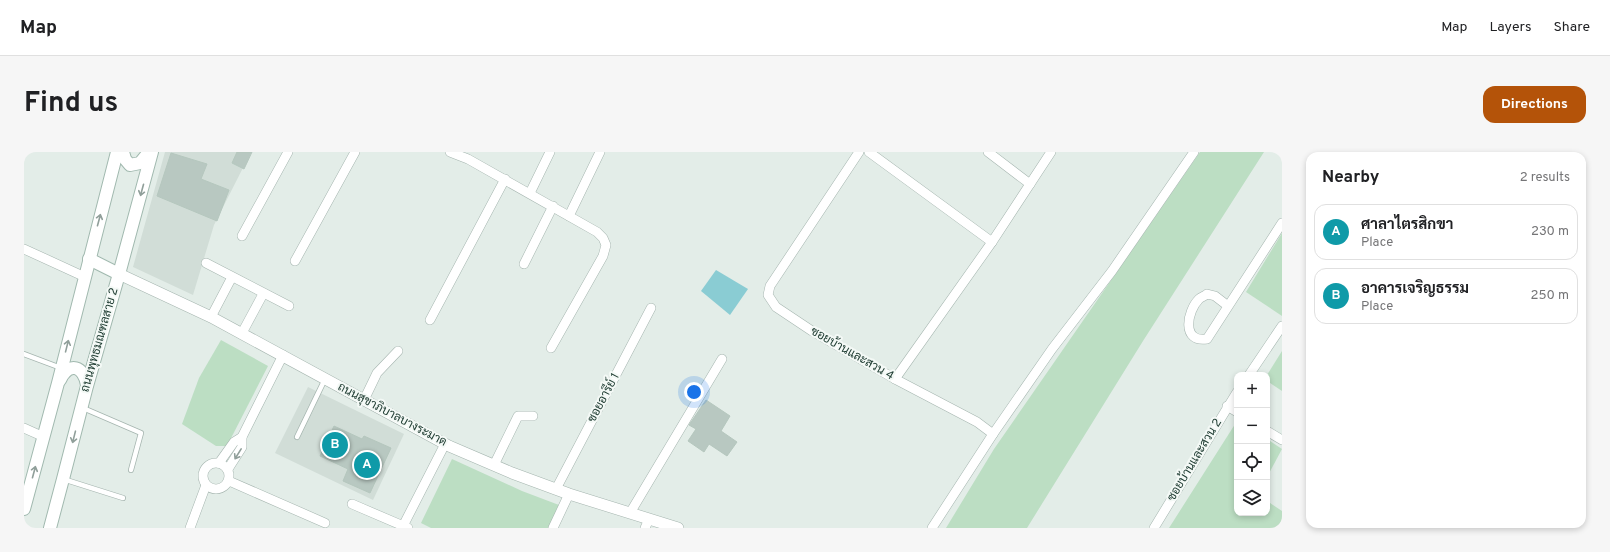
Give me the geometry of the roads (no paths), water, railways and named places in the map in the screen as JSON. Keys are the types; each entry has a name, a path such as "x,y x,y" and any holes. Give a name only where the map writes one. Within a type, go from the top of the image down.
{"main road":[{"path":"24,510 117,152"},
{"path":"123,152 125,159 130,165 140,163 150,152"},
{"name":"ถนนพุทธมณฑลสาย 2","path":"50,528 81,407 119,274 150,152"},
{"path":"89,259 119,274"},
{"path":"58,383 63,373 72,368 82,371 85,376 87,386"}],"street":[{"path":"242,236 288,152"},
{"path":"295,261 355,152"},
{"path":"450,152 470,155 505,179 597,232 603,238 606,245 603,256 551,348"},
{"path":"530,193 550,152"},
{"path":"569,216 600,152"},
{"name":"ซอยบ้านและสวน 4","path":"859,152 770,286 768,295 776,307 812,331 894,379 977,422 993,434"},
{"path":"869,152 992,242"},
{"path":"988,152 1030,184"},
{"path":"894,379 992,242 1051,152"},
{"path":"932,528 993,434 1052,349 1112,271 1194,152"},
{"path":"430,320 505,179"},
{"path":"524,264 553,206"},
{"path":"1228,306 1215,296 1207,294 1199,300 1189,317 1188,327 1193,336 1201,340 1207,339 1282,222"},
{"path":"24,248 85,277"},
{"path":"206,263 263,294 289,306"},
{"name":"ถนนสุขาภิบาลบางระมาด","path":"119,274 211,316 445,444 569,494 630,513 647,524 678,528"},
{"path":"211,316 232,277"},
{"path":"242,333 263,294"},
{"name":"ซอยอารีย์ 1","path":"556,489 651,308"},
{"path":"1251,372 1282,326"},
{"path":"364,400 377,373 398,351"},
{"path":"228,469 242,447 242,437 283,355"},
{"path":"630,513 722,359"},
{"name":"ซอยบ้านและสวน 2","path":"1154,528 1234,397"},
{"path":"1228,406 1234,410"},
{"path":"494,465 518,416 533,416"},
{"path":"24,428 44,437"},
{"path":"1270,433 1282,440"},
{"path":"219,463 234,442 242,437"},
{"path":"352,504 404,527 445,444"},
{"path":"219,463 228,469 230,475 229,481 218,490 214,490 206,485 203,477 205,469 211,464 219,463"},
{"path":"229,481 325,523"},
{"path":"190,528 206,485"},
{"path":"553,528 569,494"}],"lane":[{"path":"24,354 61,368"},
{"path":"297,437 325,379"},
{"path":"81,407 141,433 131,470"},
{"path":"63,480 123,498"}],"water":[{"path":"716,270 748,289 730,315 701,291"}],"place":[{"name":"อาคารเจริญธรรม","path":"335,445"},
{"name":"ศาลาไตรสิกขา","path":"367,465"}]}
